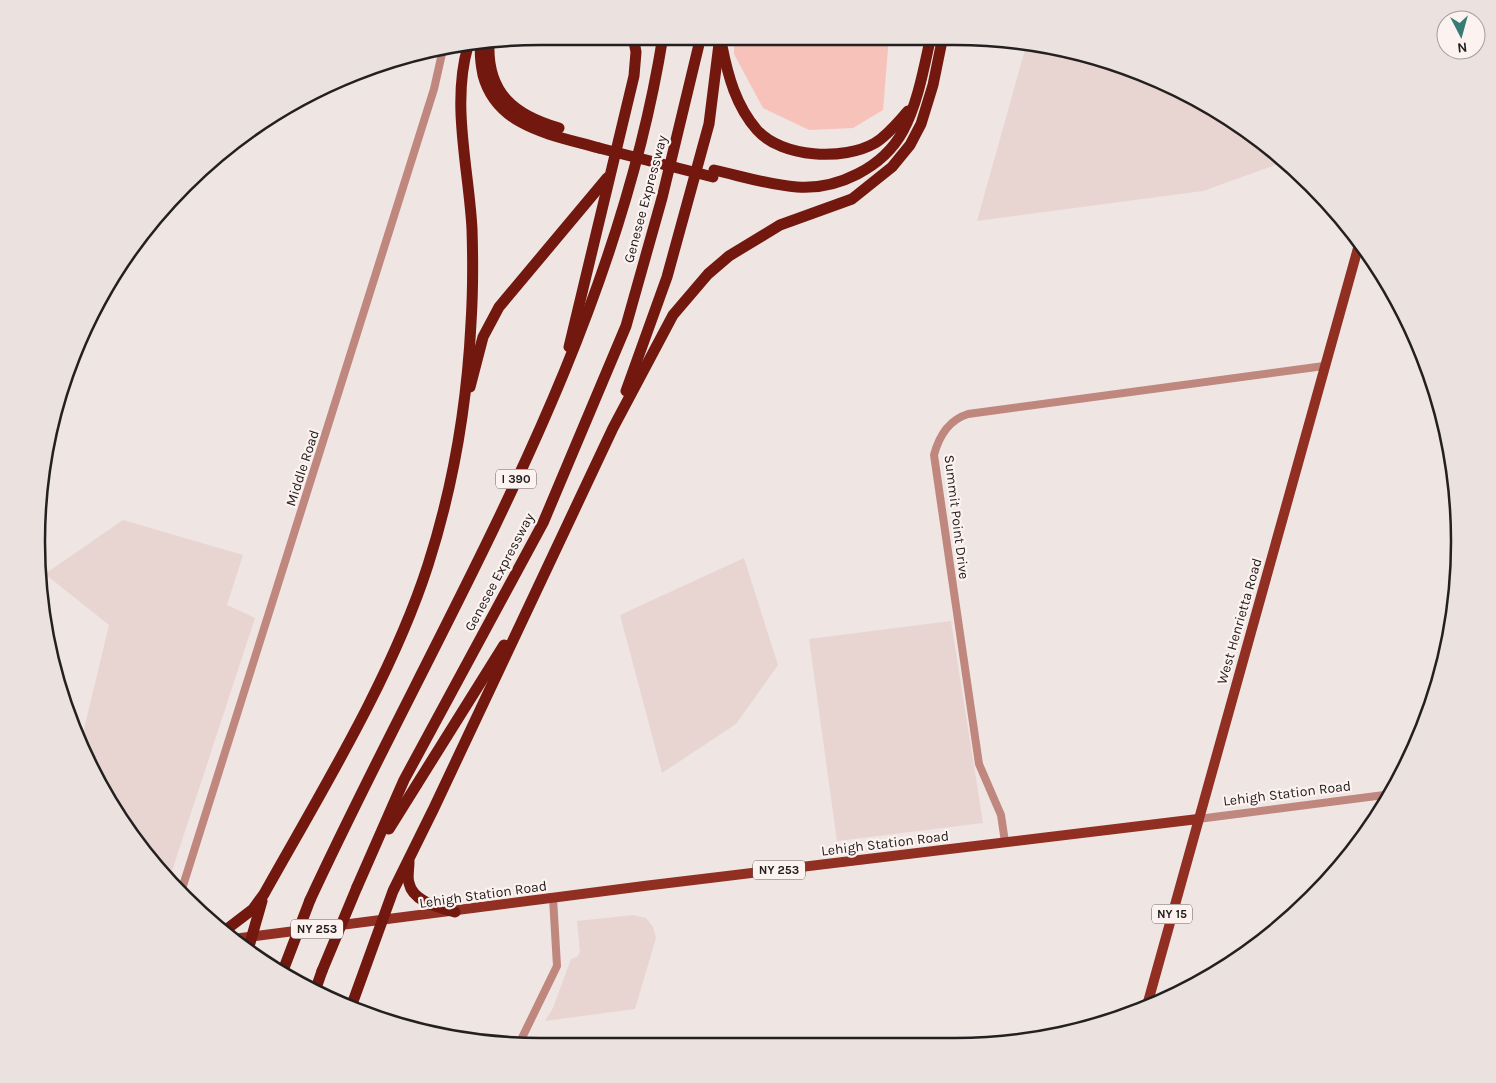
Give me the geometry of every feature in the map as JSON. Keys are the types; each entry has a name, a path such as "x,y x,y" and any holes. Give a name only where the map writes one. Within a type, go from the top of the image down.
{"highway":[{"path":"560,385 634,76 635,45"},
{"name":"Genesee Expressway","path":"285,966 310,900 352,809 460,600 560,385 600,283 618,224 646,121 661,45"},
{"name":"Genesee Expressway","path":"317,984 404,780 543,523 626,326 662,198 698,45"},
{"path":"613,428 666,277 707,133 719,45"},
{"path":"722,45 728,72 740,106 749,120 759,132 781,145 802,152 819,155 859,150 875,142 913,106"},
{"path":"713,173 776,185 799,187 838,182 874,164 903,132 913,106 929,45"},
{"path":"353,1001 386,905 434,808 613,428 673,315 708,274 729,256 780,225 852,199 892,167 910,145 921,124 941,45"},
{"path":"489,48 491,72 506,101 521,113 540,123 600,145"},
{"path":"481,49 482,66 486,84 504,111 534,129 713,173 776,192 799,195 841,189 878,170 893,158 906,143 928,101"},
{"path":"229,927 253,909 264,894 363,713 394,649 428,566 455,464 471,324 472,229 462,88 467,51"},
{"path":"461,424 483,338 499,307 609,174"},
{"path":"370,860 532,600"},
{"path":"409,858 408,882 413,891 422,899 455,912"},
{"path":"250,943 264,894"}],"main road":[{"name":"West Henrietta Road","path":"1149,998 1357,252"},
{"name":"Lehigh Station Road","path":"243,938 1198,819"}],"street":[{"name":"Middle Road","path":"183,885 434,88 441,56"},
{"name":"Summit Point Drive","path":"1004,842 1001,815 979,764 934,454 939,438 953,421 968,414 1324,366"},
{"name":"Lehigh Station Road","path":"1198,819 1381,795"},
{"path":"522,1037 557,966 553,898"}],"shaded area":[{"path":"734,45 888,45 883,110 853,128 809,130 763,108 734,54"},
{"path":"1025,50 1083,62 1114,71 1174,96 1230,129 1277,164 1203,191 977,221"},
{"path":"123,520 243,555 227,605 255,618 171,873 148,844 112,790 82,730 84,729 109,625 46,573"},
{"path":"744,558 778,665 736,724 662,773 620,615"},
{"path":"951,621 983,823 837,841 809,639"},
{"path":"633,915 646,918 653,927 656,938 635,1009 545,1021 553,1008 571,959 577,957 580,952 577,921"}]}
